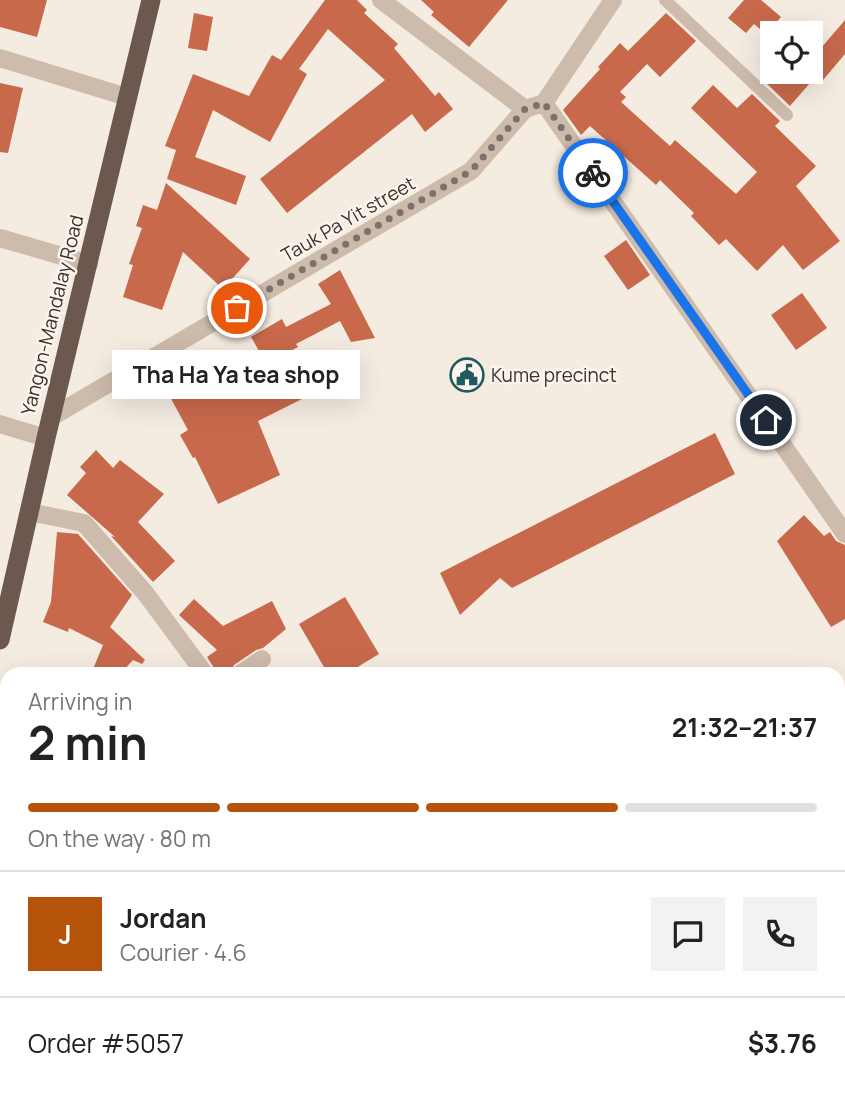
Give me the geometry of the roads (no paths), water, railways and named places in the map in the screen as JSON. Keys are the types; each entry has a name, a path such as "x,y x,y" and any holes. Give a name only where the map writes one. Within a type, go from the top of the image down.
{"highway":[{"name":"Yangon-Mandalay Road","path":"0,640 50,418 151,0"}],"street":[{"path":"381,0 525,109 544,103 613,0"},
{"path":"0,58 127,97"},
{"path":"544,103 845,534"},
{"name":"Tauk Pa Yit street","path":"50,418 471,171 525,109"},
{"path":"0,238 89,264"},
{"path":"0,424 46,438"},
{"path":"29,512 84,523 146,594 200,667"},
{"path":"250,667 262,659"}],"lane":[{"path":"665,0 786,115"}],"place":[{"name":"Tha Ha Ya tea shop","path":"237,308"},
{"name":"Kume precinct","path":"467,375"}]}
